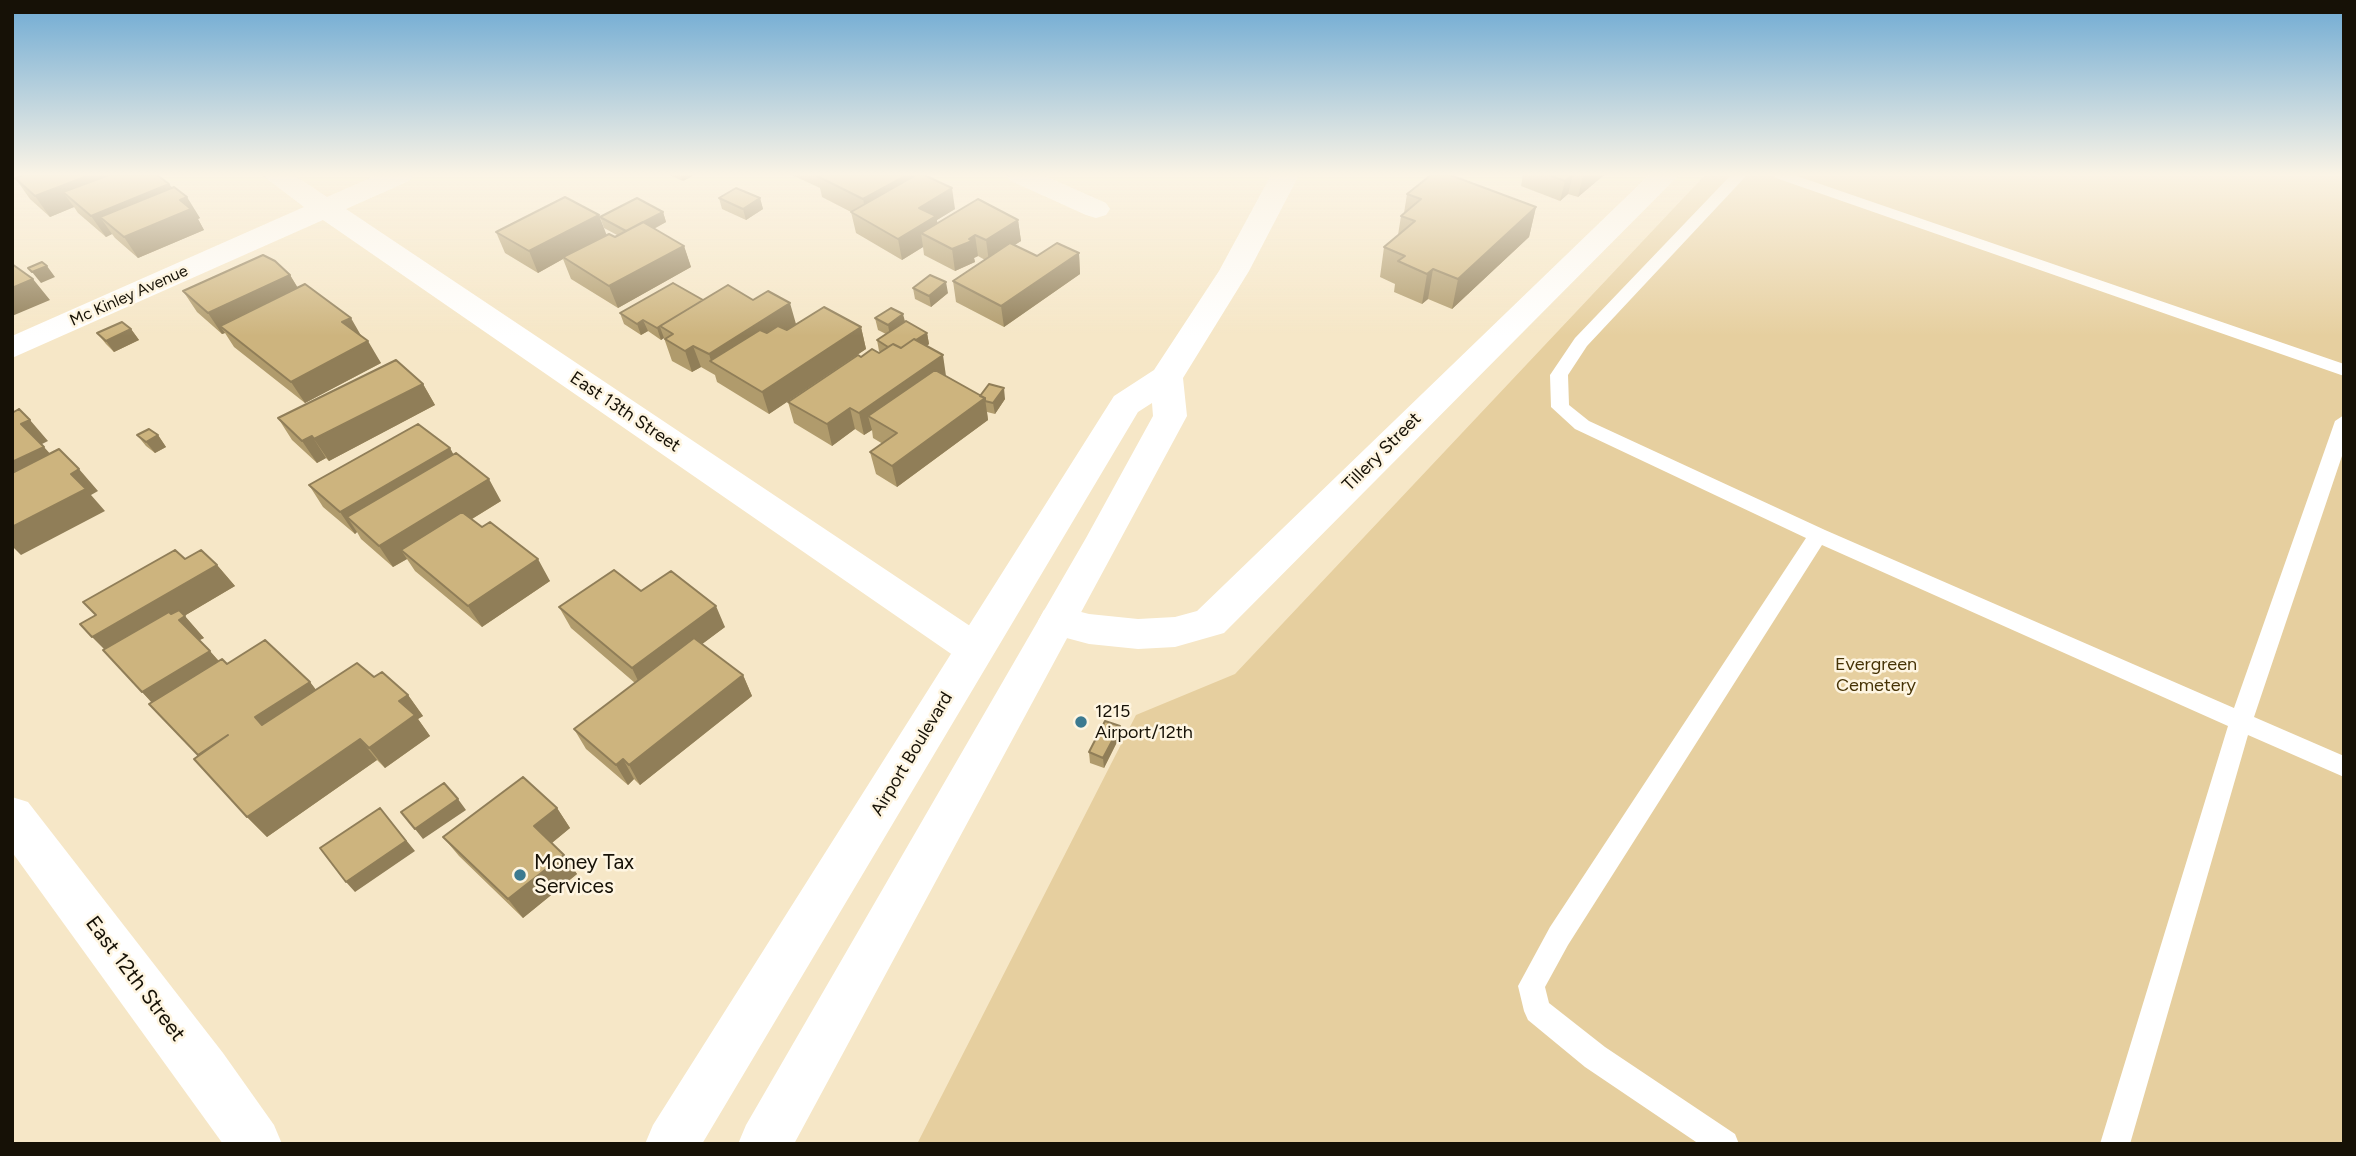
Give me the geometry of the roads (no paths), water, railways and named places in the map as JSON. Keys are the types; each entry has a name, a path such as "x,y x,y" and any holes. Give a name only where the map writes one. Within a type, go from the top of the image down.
{"street":[{"name":"Mc Kinley Avenue","path":"12,348 277,229"},
{"name":"East 13th Street","path":"355,229 974,649"},
{"name":"Airport Boulevard","path":"671,1144 1126,404 1166,378 1234,271 1256,229"},
{"name":"Tillery Street","path":"1058,621 1089,629 1138,634 1175,632 1210,622 1609,229"},
{"path":"765,1144 1170,416 1166,378"},
{"name":"East 12th Street","path":"12,816 205,1071 255,1144"}],"lane":[{"path":"1687,229 1580,342 1559,374 1560,407 1582,425 1818,535 2344,767"},
{"path":"1939,229 2344,370"},
{"path":"2115,1144 2241,720 2344,421"},
{"path":"1725,1144 1595,1057 1538,1011 1531,986 1559,936 1818,535"}],"place":[{"name":"1215 Airport/12th","path":"1081,722"},
{"name":"Money Tax Services","path":"520,875"}],"park label":[{"name":"Evergreen Cemetery","path":"1876,675"}]}
